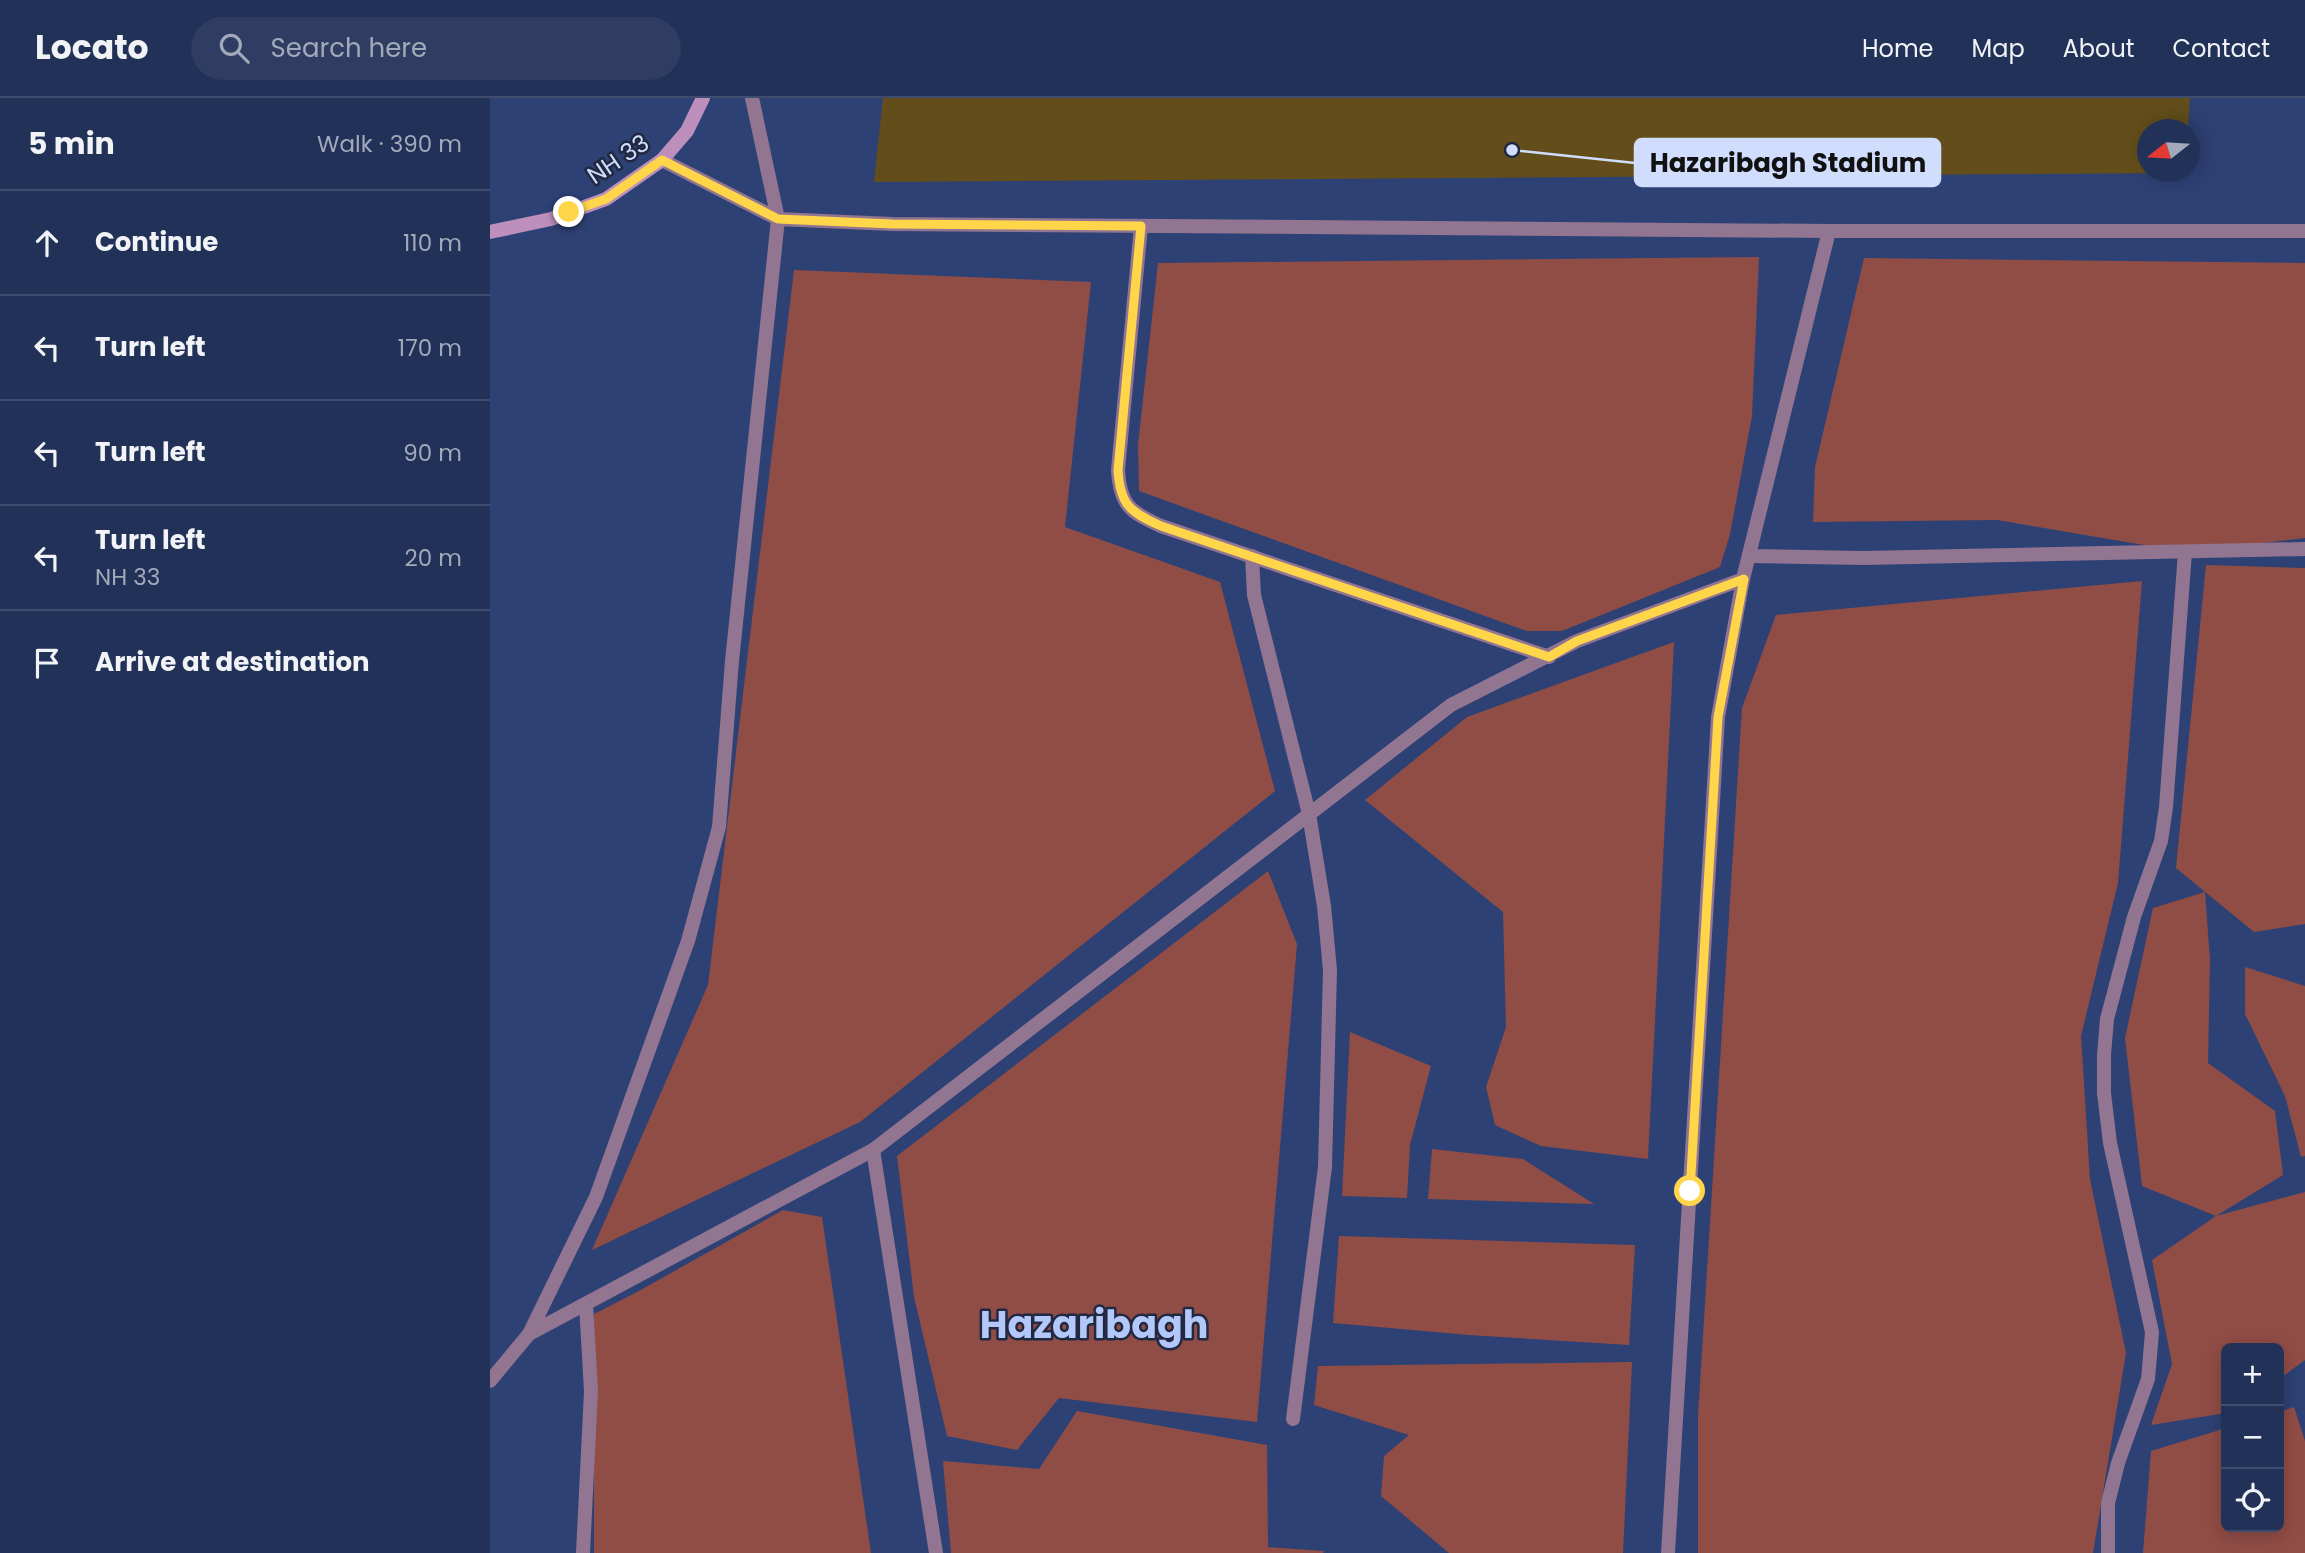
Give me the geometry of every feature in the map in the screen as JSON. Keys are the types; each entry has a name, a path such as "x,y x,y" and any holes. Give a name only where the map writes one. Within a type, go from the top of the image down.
{"main road":[{"name":"NH 33","path":"490,232 551,219 606,199 662,160 687,131 704,98"}],"street":[{"path":"490,1381 529,1334 596,1197 688,942 719,827 732,661 778,219 752,98"},
{"path":"662,160 778,219 892,224 1829,231 2305,231"},
{"path":"1141,226 1118,470 1122,498 1130,509 1161,526 1549,657"},
{"path":"1668,1553 1718,717 1749,556 1829,231"},
{"path":"1749,556 1864,558 2305,550"},
{"path":"2108,1553 2108,1503 2118,1463 2148,1379 2152,1332 2110,1143 2104,1093 2104,1055 2107,1019 2134,917 2161,841 2185,552"},
{"path":"1252,556 1254,596 1309,814 1324,906 1330,971 1325,1167 1293,1419"},
{"path":"529,1334 873,1150 1451,705 1577,641 1744,579"},
{"path":"873,1150 936,1553"},
{"path":"583,1553 591,1391 586,1304"}],"shaded area":[{"path":"883,98 2190,98 2189,119 2137,119 2137,173 874,182"}],"building":[{"path":"1759,257 1752,416 1730,534 1720,567 1562,631 1527,631 1139,491 1138,445 1158,263"},
{"path":"1864,258 2305,263 2305,538 2185,552 1997,520 1813,522 1815,467"},
{"path":"794,270 1091,282 1065,527 1220,582 1275,791 860,1122 592,1250 708,985"},
{"path":"2206,565 2305,568 2305,924 2254,932 2176,868"},
{"path":"2142,581 2118,883 2081,1036 2090,1179 2126,1353 2093,1553 1698,1553 1698,1416 1742,708 1776,615"},
{"path":"1674,642 1648,1159 1541,1146 1495,1125 1486,1087 1506,1027 1503,912 1365,800 1467,717"},
{"path":"1268,871 1297,944 1257,1422 1059,1398 1017,1450 947,1436 914,1297 897,1156"},
{"path":"2205,892 2210,960 2208,1063 2275,1111 2283,1175 2216,1216 2142,1186 2125,1038 2153,908"},
{"path":"2245,967 2305,986 2305,1156 2301,1157 2285,1096 2245,1014"},
{"path":"1350,1032 1431,1066 1410,1145 1407,1198 1342,1196"},
{"path":"1432,1149 1523,1159 1594,1204 1428,1199"},
{"path":"2305,1192 2305,1360 2284,1375 2284,1343 2221,1343 2221,1414 2151,1425 2172,1364 2152,1260 2216,1216"},
{"path":"783,1210 822,1217 871,1553 594,1553 594,1314"},
{"path":"1339,1236 1635,1245 1629,1345 1333,1323"},
{"path":"1632,1362 1623,1553 1449,1553 1381,1496 1384,1456 1409,1435 1314,1405 1318,1366"},
{"path":"2294,1407 2305,1441 2305,1553 2143,1553 2151,1451 2221,1430 2221,1532 2284,1532 2284,1410"},
{"path":"1077,1411 1267,1445 1268,1547 1324,1551 1323,1553 951,1553 943,1461 1039,1469"}],"place":[{"name":"Hazaribagh Stadium","path":"1512,150"}],"district":[{"name":"Hazaribagh","path":"1094,1324"}],"route":[{"path":"569,212 606,199 662,160 778,219 892,224 1141,226 1118,470 1122,498 1130,509 1142,517 1161,526 1549,657 1577,641 1744,579 1718,717 1690,1191"}]}
